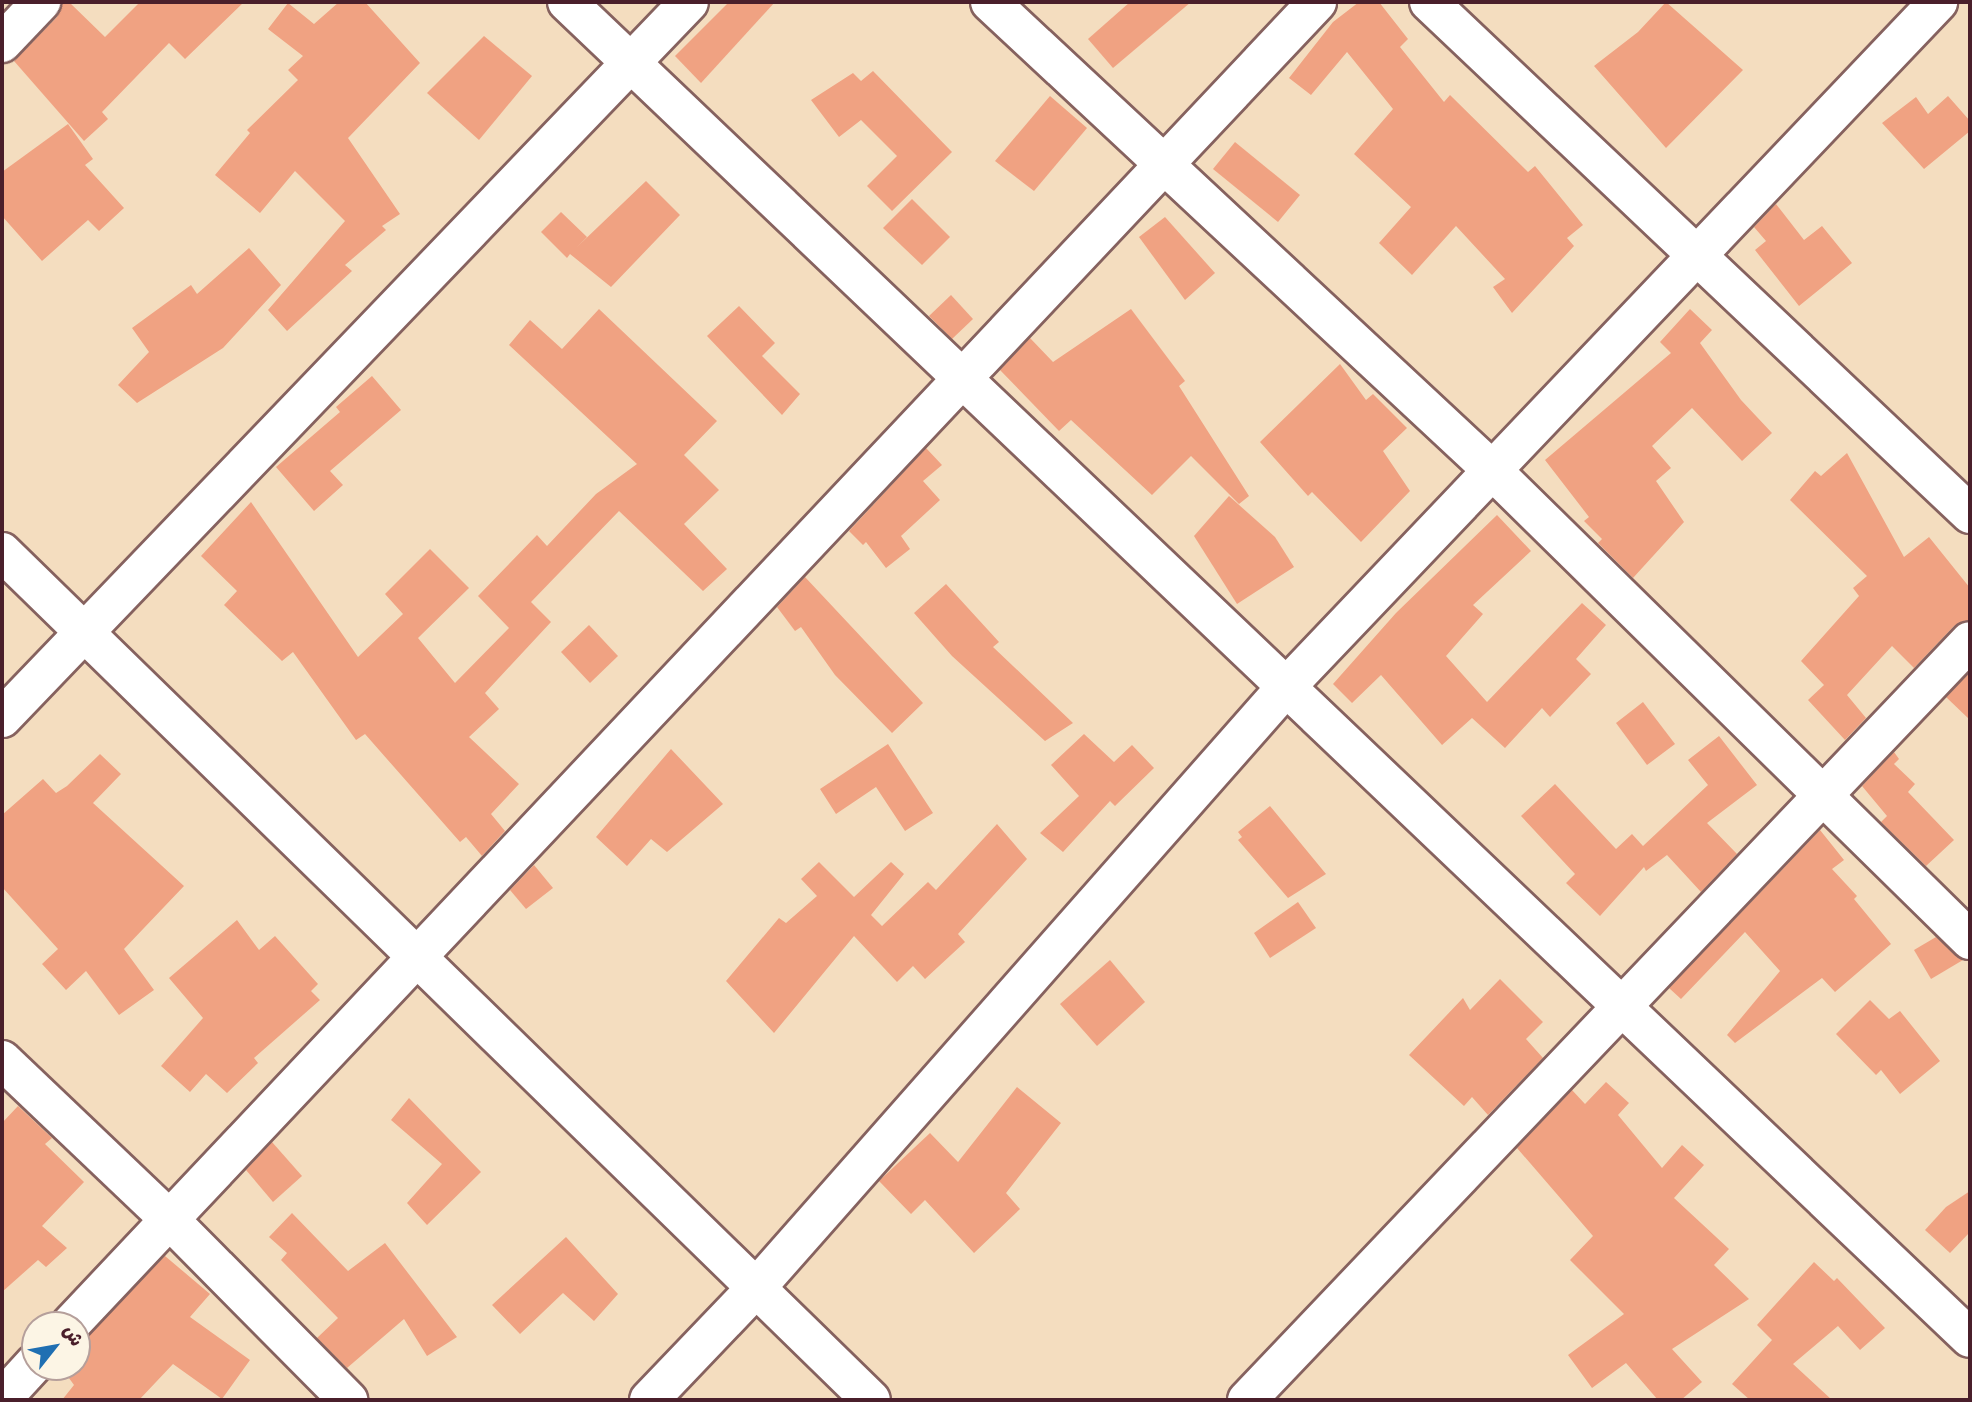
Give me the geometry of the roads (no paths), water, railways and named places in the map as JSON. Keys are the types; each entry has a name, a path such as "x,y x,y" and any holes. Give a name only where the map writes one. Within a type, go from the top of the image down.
{"street":[{"path":"2,43 41,2"},
{"path":"567,2 1970,1338"},
{"path":"2,718 689,2"},
{"path":"990,2 1493,471 1970,940"},
{"path":"84,1311 414,955 1317,2"},
{"path":"1429,2 1970,514"},
{"path":"649,1400 756,1288 1286,687 1938,2"},
{"path":"2,552 871,1400"},
{"path":"1247,1400 1970,641"},
{"path":"2,1060 169,1219 348,1400"},
{"path":"2,1399 21,1378"}]}
